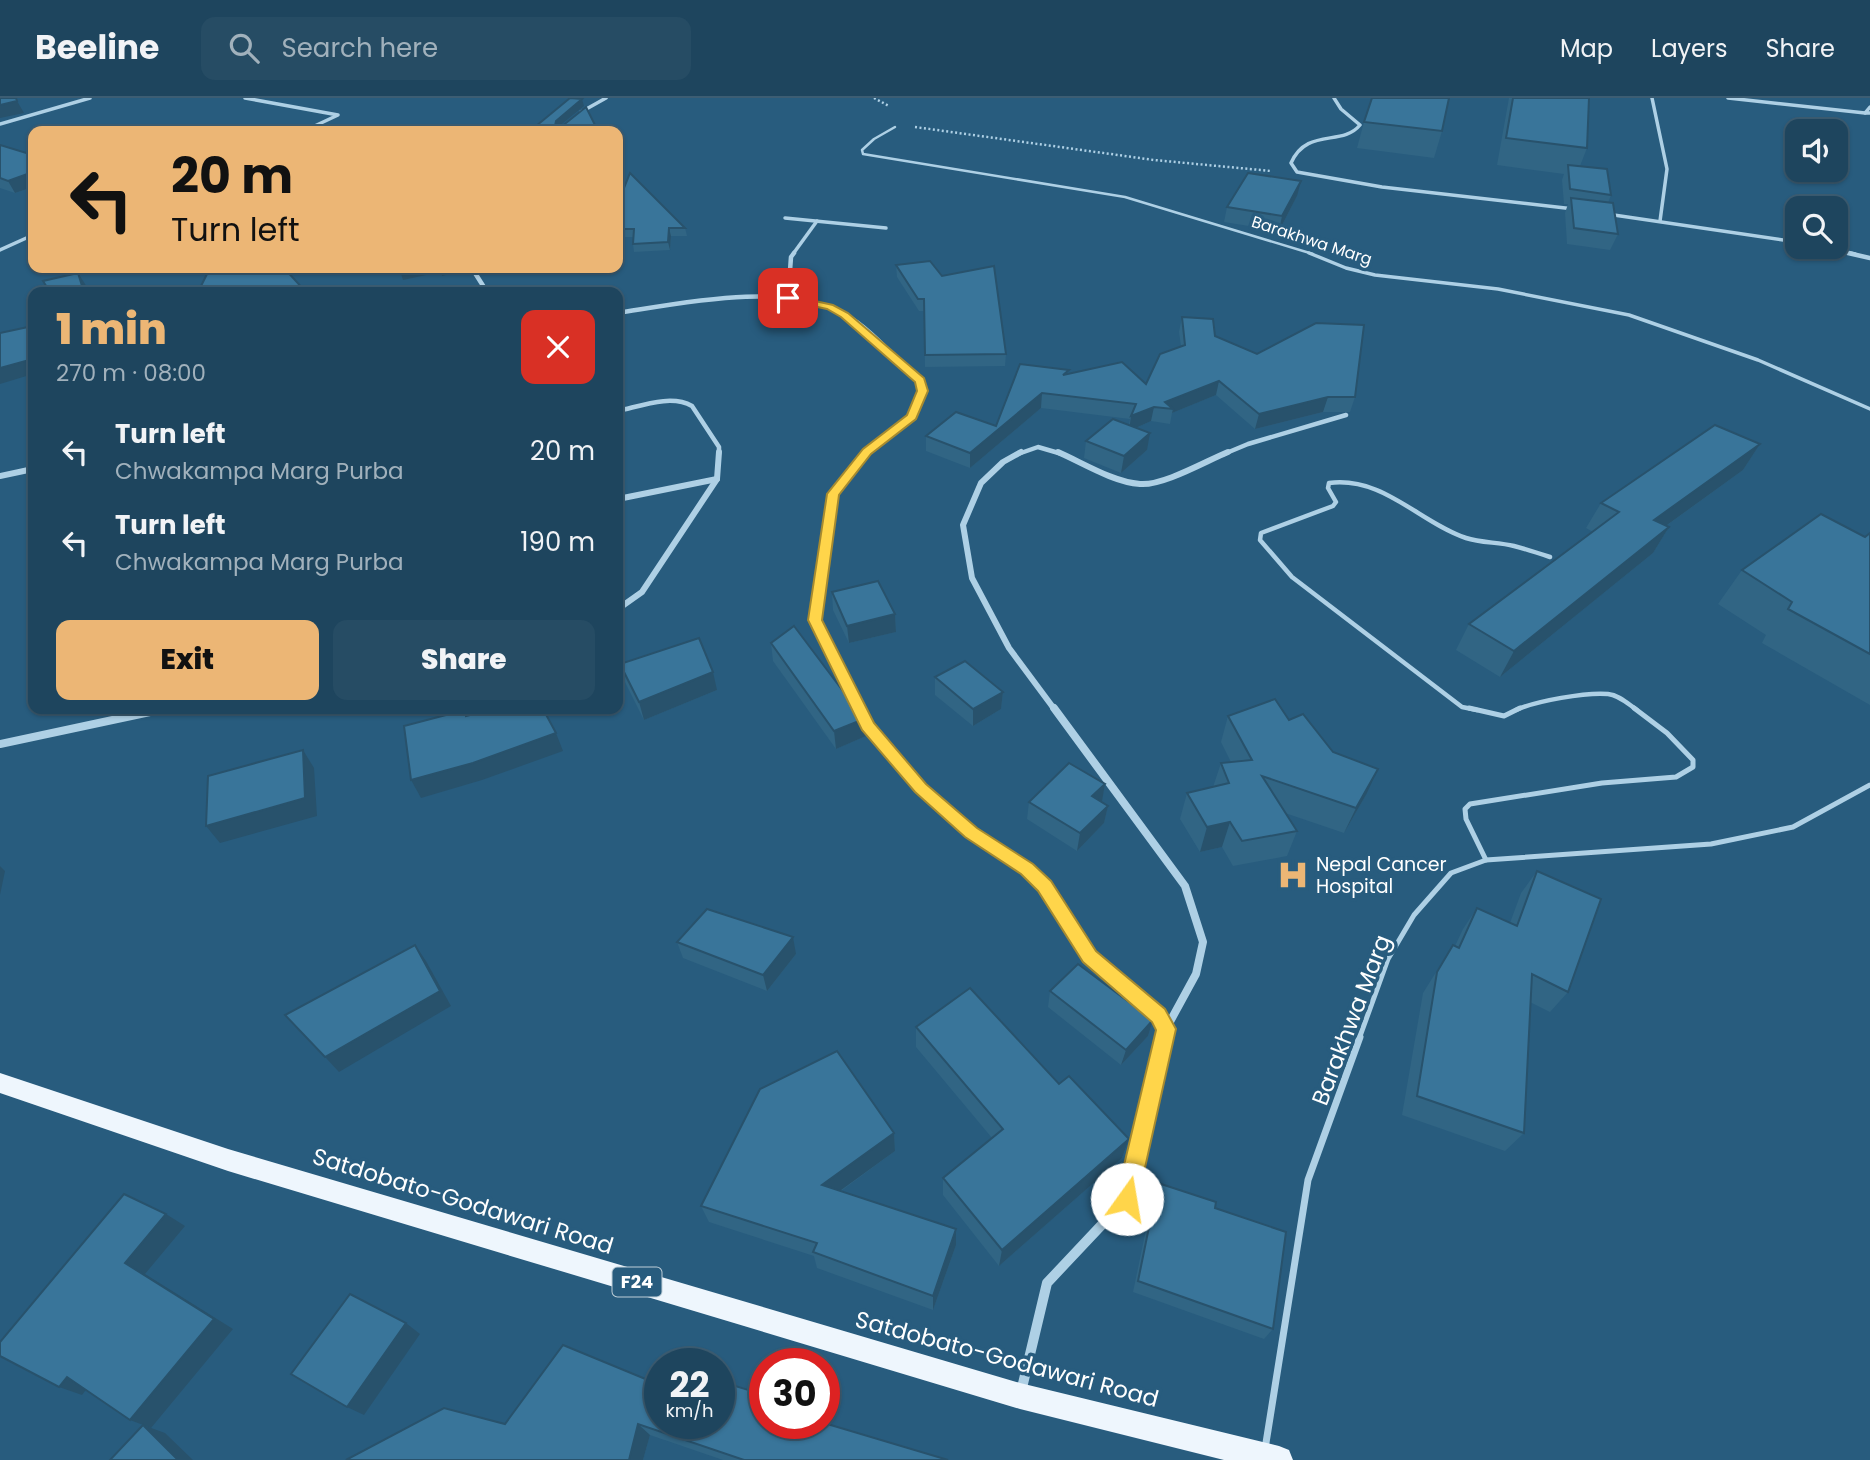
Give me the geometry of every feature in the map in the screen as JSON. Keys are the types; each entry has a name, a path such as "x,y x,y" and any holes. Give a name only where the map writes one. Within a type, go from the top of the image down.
{"main road":[{"name":"Satdobato-Godawari Road","path":"0,1083 228,1160 1020,1396 1272,1458"}],"street":[{"path":"0,124 90,98"},
{"path":"245,98 338,115 315,126"},
{"path":"272,102 281,98"},
{"path":"576,116 606,98"},
{"path":"1334,98 1341,109 1360,125 1355,131 1315,139 1299,148 1292,163 1297,172 1382,187 1581,210"},
{"path":"1652,98 1667,169 1660,221"},
{"path":"1728,98 1867,113 1870,107 1866,98"},
{"path":"1606,214 1785,240"},
{"path":"785,218 886,228"},
{"path":"788,298 791,257 817,221"},
{"path":"0,250 28,236"},
{"path":"1848,253 1870,258"},
{"path":"623,312 738,300 788,298 830,307 845,315 920,381 922,391 912,416 867,452 833,494 815,620 868,726 920,788 971,833 1027,869 1045,886 1089,957 1158,1016 1166,1029"},
{"path":"623,410 673,400 692,406 719,447 717,479 642,592 623,606"},
{"path":"1020,1396 1047,1283 1127,1199 1166,1029 1196,974 1203,942 1185,887 1009,648 972,578 963,525 981,483 1003,462 1025,450 1038,447 1053,450 1117,478 1140,484 1154,483 1248,444 1346,415"},
{"path":"0,476 28,470"},
{"path":"623,498 717,479"},
{"path":"0,744 132,714"}],"lane":[{"name":"Barakhwa Marg","path":"895,127 874,139 862,150 863,154 875,159 1125,197 1375,275 1498,289 1629,315 1758,360 1870,409"},
{"path":"1486,860 1466,819 1465,809 1470,804 1602,783 1675,777 1693,767 1693,760 1667,733 1622,699 1609,694 1533,702 1504,716 1483,714 1462,707 1292,577 1261,540 1261,533 1333,506 1336,502 1328,488 1329,483 1345,481 1395,497 1439,527 1469,539 1514,546 1550,557"},
{"name":"Barakhwa Marg","path":"1272,1458 1308,1180 1388,959 1414,915 1451,873 1486,860 1711,844 1793,827 1870,785"}],"path":[{"path":"895,127 952,130 1154,160 1310,175"}],"building":[{"path":"0,98 16,98 17,101 0,105"},
{"path":"570,98 582,99 556,121 555,126 536,126"},
{"path":"1372,98 1449,98 1442,131 1364,122"},
{"path":"1513,98 1589,98 1587,148 1506,138"},
{"path":"586,107 596,126 562,126"},
{"path":"0,145 28,153 28,174 8,181 0,178"},
{"path":"1568,165 1607,169 1611,195 1570,189"},
{"path":"630,173 685,228 669,228 668,242 633,244 634,229 623,229 623,186 624,188"},
{"path":"1248,173 1301,181 1282,216 1227,207"},
{"path":"1571,198 1613,203 1618,234 1574,228"},
{"path":"930,261 942,276 994,266 1006,354 925,355 924,299 918,299 896,265"},
{"path":"78,273 82,287 47,287 43,281"},
{"path":"208,273 289,273 301,287 200,287"},
{"path":"1182,317 1213,319 1215,336 1257,354 1316,323 1364,325 1355,397 1328,397 1259,414 1219,381 1165,402 1173,409 1154,407 1131,416 1136,404 1042,393 970,453 926,436 956,412 996,426 1020,364 1069,370 1063,375 1122,362 1146,384 1160,354 1185,345"},
{"path":"28,327 28,360 0,368 0,333"},
{"path":"1113,419 1150,433 1124,456 1086,441"},
{"path":"1715,425 1760,444 1654,520 1669,527 1514,651 1469,624 1619,512 1601,503"},
{"path":"1821,514 1865,537 1870,533 1870,654 1788,609 1792,602 1742,570"},
{"path":"878,581 895,614 847,626 832,592"},
{"path":"794,626 864,719 834,731 771,643"},
{"path":"699,638 713,672 639,702 623,670 623,663"},
{"path":"965,661 1003,692 973,709 935,677"},
{"path":"1275,699 1289,720 1303,714 1333,752 1378,769 1356,808 1262,776 1297,831 1242,841 1230,822 1207,827 1187,793 1229,783 1221,763 1252,760 1228,716"},
{"path":"450,714 546,714 556,733 473,763 411,780 404,726"},
{"path":"303,750 305,798 206,826 208,776"},
{"path":"1069,763 1105,784 1092,796 1108,806 1080,833 1029,802"},
{"path":"1537,871 1601,899 1568,992 1532,974 1524,1133 1417,1096 1437,972 1453,945 1459,948 1477,908 1517,926"},
{"path":"707,909 793,937 763,975 677,942"},
{"path":"415,945 440,991 325,1057 285,1015"},
{"path":"1078,964 1153,1020 1126,1050 1050,991"},
{"path":"970,988 1059,1084 1069,1076 1129,1139 1002,1250 943,1178 1003,1129 916,1027"},
{"path":"837,1051 894,1133 822,1185 956,1229 933,1296 813,1252 817,1243 701,1206 760,1089"},
{"path":"1158,1183 1216,1202 1215,1208 1286,1232 1273,1329 1138,1281"},
{"path":"124,1194 166,1214 125,1263 214,1319 130,1420 67,1377 59,1387 0,1356 0,1342"},
{"path":"350,1294 406,1323 347,1407 291,1374"},
{"path":"563,1345 644,1378 644,1426 638,1424 629,1460 346,1460 444,1408 505,1424"},
{"path":"735,1386 749,1390 749,1439 840,1439 840,1428 948,1460 744,1460 682,1439 735,1439"},
{"path":"143,1425 178,1460 110,1460"}],"place":[{"name":"Nepal Cancer Hospital","path":"1293,875"}],"route":[{"path":"788,298 830,307 845,315 920,381 922,391 912,416 867,452 833,494 815,620 868,726 920,788 971,833 1027,869 1045,886 1089,957 1158,1016 1166,1029 1127,1199"}]}
